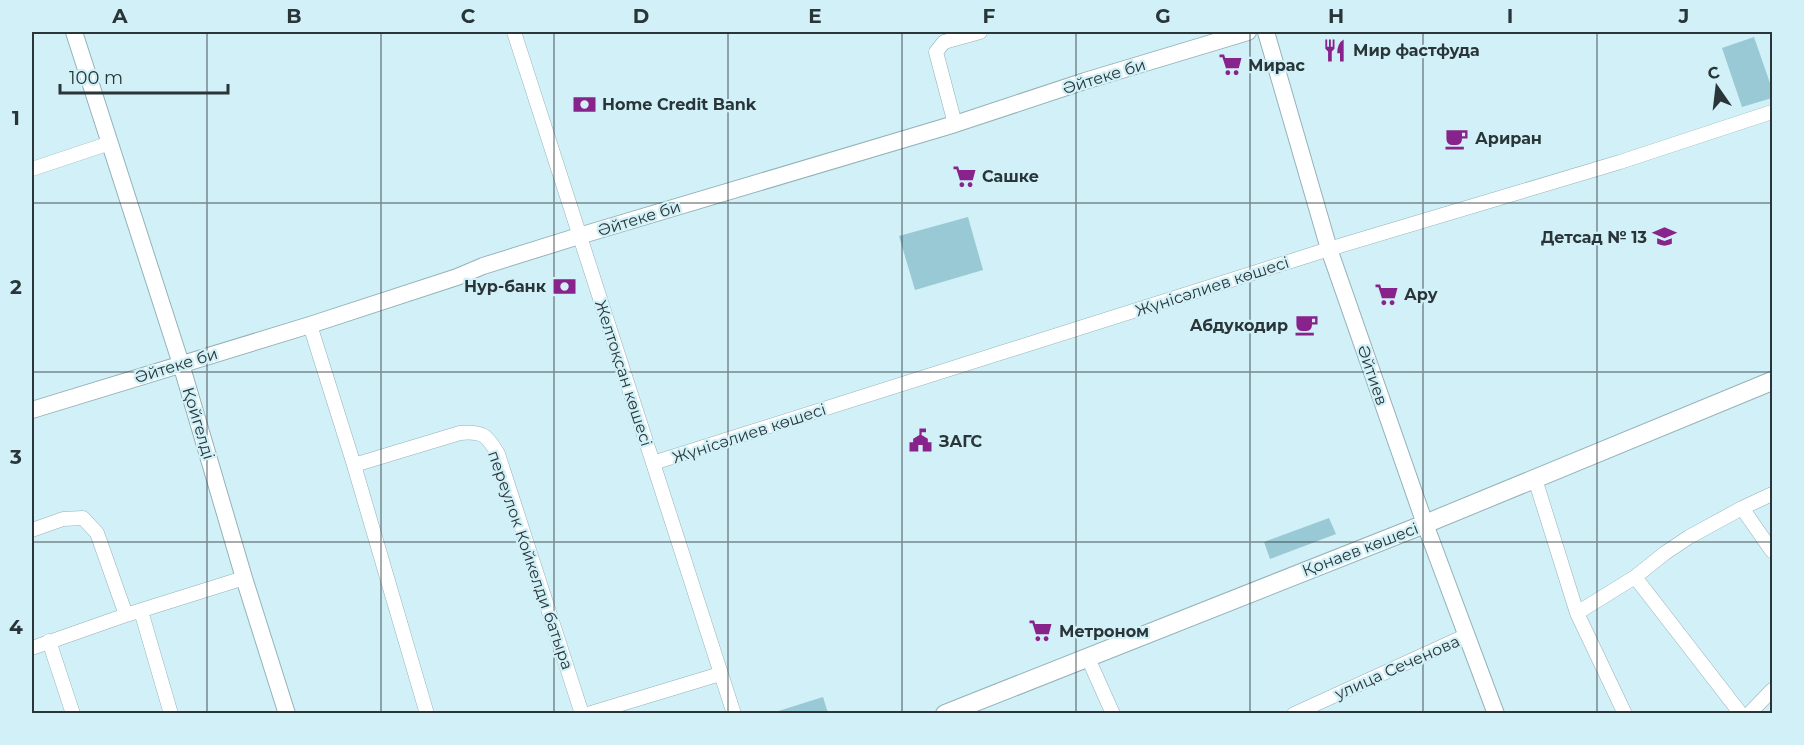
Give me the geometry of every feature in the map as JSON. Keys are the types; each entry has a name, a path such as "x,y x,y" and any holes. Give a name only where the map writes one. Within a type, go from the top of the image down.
{"main road":[{"name":"Қонаев көшесі","path":"945,714 1425,524 1773,381"}],"street":[{"name":"Қойгелді","path":"74,32 181,364 287,714"},
{"name":"Желтоқсан көшесі","path":"514,32 734,714"},
{"path":"955,124 936,52 944,42 980,32"},
{"name":"Әйтеке би","path":"32,410 310,325 579,236 955,124 1085,81 1248,32"},
{"name":"Әйтиев","path":"1266,32 1329,249 1425,524 1496,714"},
{"name":"Жүнісәлиев көшесі","path":"653,463 1329,249 1609,165 1773,112"},
{"path":"32,169 110,143"},
{"path":"310,325 428,714"},
{"name":"переулок Койкелди батыра","path":"354,465 460,433 475,432 489,438 498,454 582,714"},
{"path":"1535,479 1577,613 1626,714"},
{"path":"1577,613 1635,577 1665,553 1742,508 1773,495"},
{"path":"1742,508 1773,551"},
{"path":"32,530 63,519 83,518 98,533 126,615"},
{"path":"1635,577 1741,714"},
{"path":"32,648 141,610 244,578"},
{"path":"141,610 171,714"},
{"name":"улица Сеченова","path":"1294,714 1467,635"},
{"path":"49,641 73,714"},
{"path":"1088,657 1113,714"},
{"path":"588,714 720,674"},
{"path":"1749,714 1773,690"}],"shaded area":[{"path":"1754,37 1772,89 1772,98 1742,107 1722,48"},
{"path":"968,217 983,270 915,290 899,236"},
{"path":"1329,518 1336,534 1270,559 1264,542"},
{"path":"823,697 828,713 772,713"}],"place":[{"name":"Мир фастфуда","path":"1335,50"},
{"name":"Мирас","path":"1230,65"},
{"name":"Home Credit Bank","path":"584,104"},
{"name":"Ариран","path":"1457,138"},
{"name":"Сашке","path":"964,176"},
{"name":"Детсад № 13","path":"1665,237"},
{"name":"Нур-банк","path":"564,286"},
{"name":"Ару","path":"1386,294"},
{"name":"Абдукодир","path":"1306,325"},
{"name":"ЗАГС","path":"921,441"},
{"name":"Метроном","path":"1041,631"}]}
